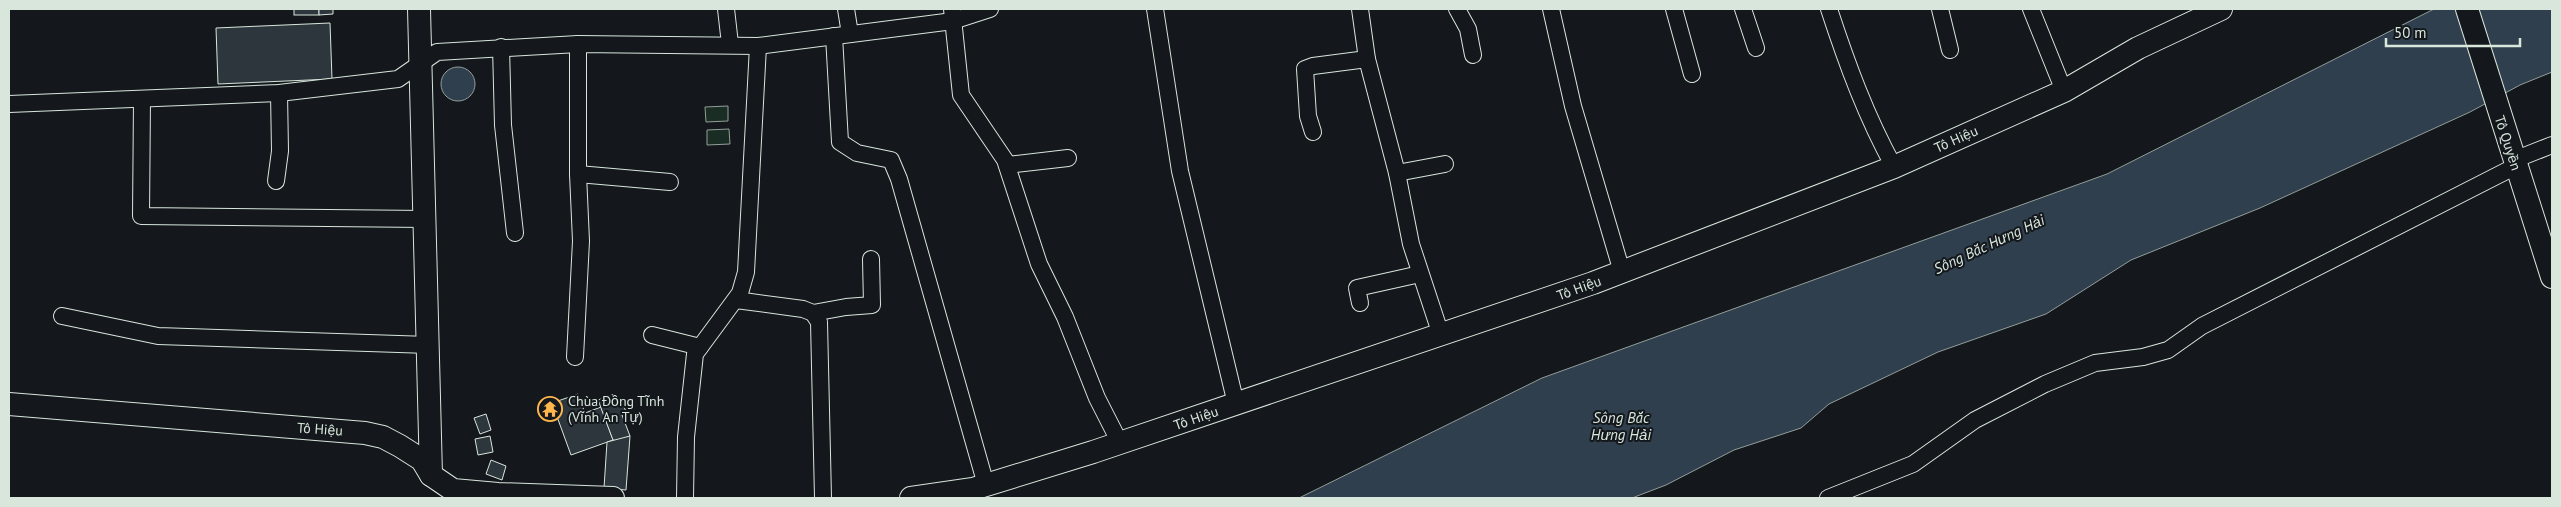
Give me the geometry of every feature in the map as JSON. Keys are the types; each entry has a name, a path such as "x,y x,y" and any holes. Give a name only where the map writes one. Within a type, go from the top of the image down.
{"main road":[{"path":"419,9 431,475"},
{"name":"Tô Hiệu","path":"911,498 973,489 1120,443 1622,272 1894,167 2064,91 2138,48 2219,9"},
{"name":"Tô Quyền","path":"2467,9 2552,277"},
{"name":"Tô Hiệu","path":"9,404 364,433 383,437 422,460 431,475 453,490 498,494 613,498"}],"street":[{"path":"726,9 730,44"},
{"path":"846,9 850,34"},
{"path":"9,104 279,93 398,79 437,52 578,44 730,44 758,46 850,34 990,9"},
{"path":"1155,9 1180,171 1236,404"},
{"path":"1360,9 1367,59 1397,174 1411,244 1441,335"},
{"path":"1457,9 1468,29 1473,54"},
{"path":"1551,9 1573,106 1622,272"},
{"path":"1674,9 1692,74"},
{"path":"1743,9 1756,48"},
{"path":"1829,9 1851,76 1871,124 1894,167"},
{"path":"1940,9 1950,50"},
{"path":"2031,9 2064,91"},
{"path":"953,15 961,95 1007,165 1040,264 1065,318 1097,398 1120,443"},
{"path":"834,36 840,142 857,153 891,160 899,179 986,485"},
{"path":"575,357 581,241 578,174 578,44"},
{"path":"685,498 686,437 695,354 736,300 746,272 758,46"},
{"path":"501,47 503,125 515,234"},
{"path":"1313,132 1308,116 1305,69 1313,66 1367,59"},
{"path":"276,181 280,151 279,93"},
{"path":"142,99 141,216 425,219"},
{"path":"1828,498 1913,464 1975,420 2053,380 2094,363 2143,357 2168,350 2202,326 2515,163 2552,146"},
{"path":"1007,165 1068,158"},
{"path":"1397,174 1445,164"},
{"path":"578,174 670,182"},
{"path":"736,300 803,309 813,313 846,307 872,305 870,259"},
{"path":"1360,303 1357,288 1420,274"},
{"path":"813,313 819,322 823,498"},
{"path":"62,316 158,336 429,345"},
{"path":"652,335 700,347"}],"green space":[{"path":"728,106 728,121 706,122 705,107"},
{"path":"729,129 730,144 707,145 707,130"}],"water":[{"name":"Sông Bắc Hưng Hải","path":"2434,9 2552,9 2552,72 2520,85 2470,112 2260,208 2131,260 2046,314 1938,352 1829,404 1801,428 1734,450 1666,485 1632,498 1299,498 1542,378 2107,174"},
{"path":"458,67 470,72 475,84 470,96 458,101 446,96 441,84 446,72"}],"building":[{"path":"294,9 319,9 319,15 294,15"},
{"path":"319,9 333,9 333,14 319,15"},
{"path":"330,23 332,79 218,84 216,28"},
{"path":"578,394 585,413 601,407 613,440 571,455 552,403"},
{"path":"614,394 618,404 622,402 627,414 622,415 630,436 618,441 613,440 598,400"},
{"path":"486,414 491,430 480,434 474,418"},
{"path":"490,436 493,452 478,455 475,439"},
{"path":"630,436 626,490 604,488 607,442"},
{"path":"491,460 506,466 502,480 486,474"}],"place":[{"name":"Chùa Đồng Tĩnh (Vĩnh An Tự)","path":"550,409"}]}
